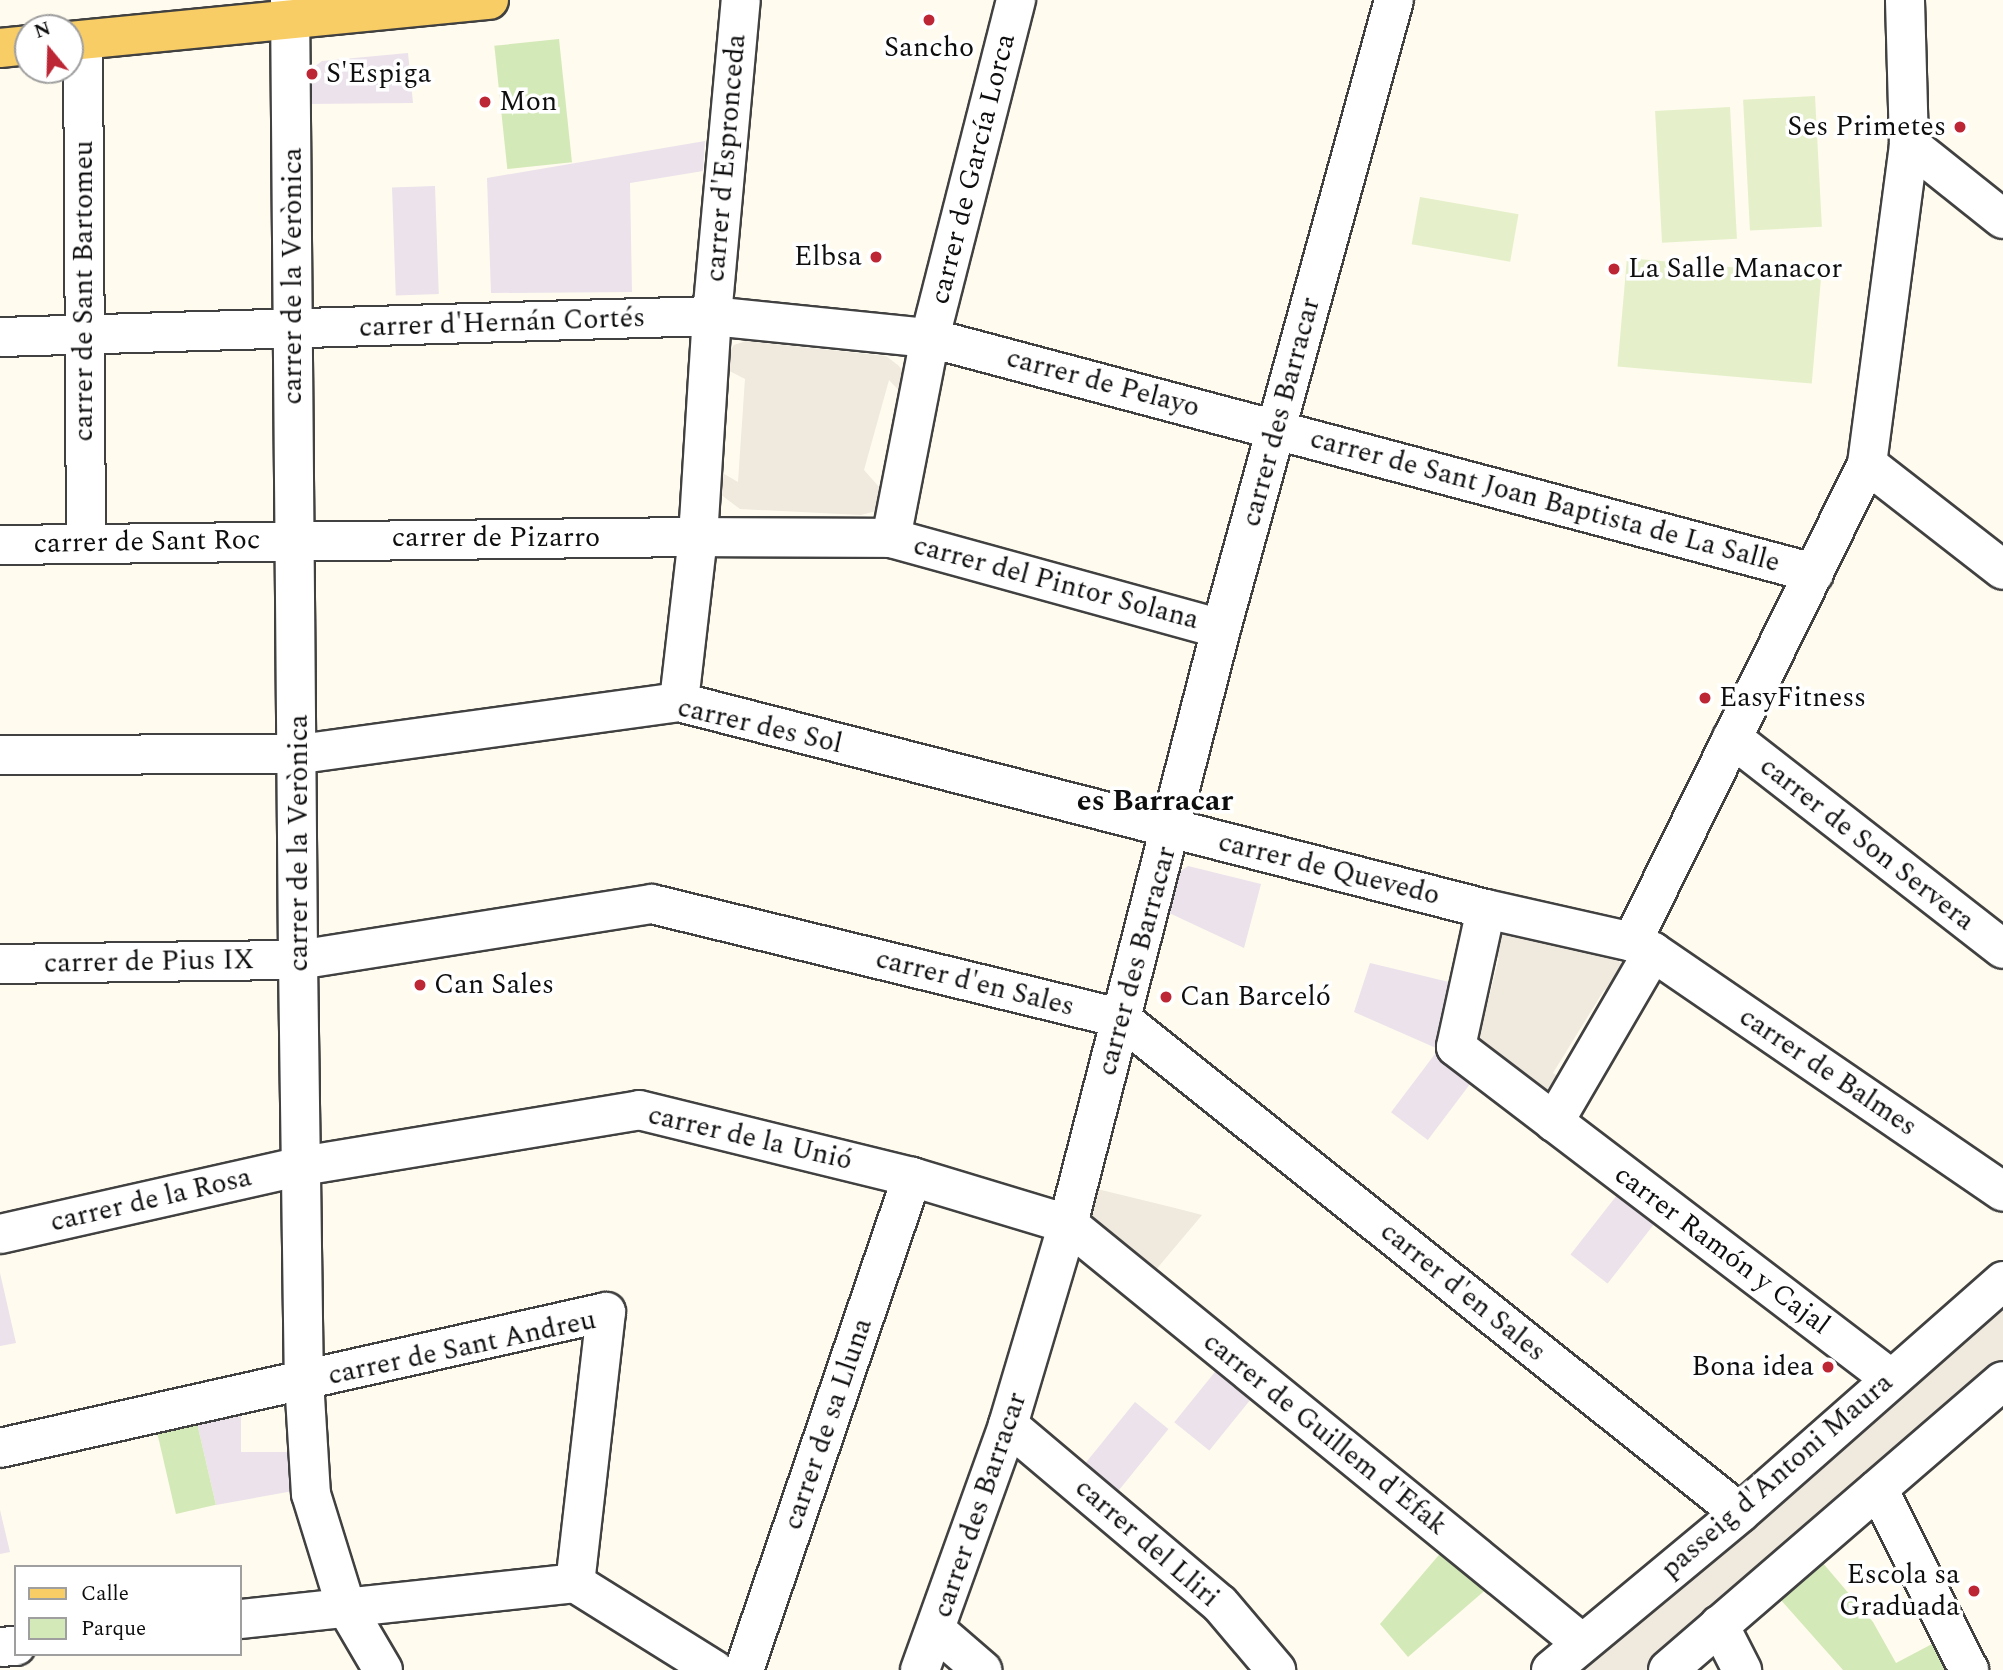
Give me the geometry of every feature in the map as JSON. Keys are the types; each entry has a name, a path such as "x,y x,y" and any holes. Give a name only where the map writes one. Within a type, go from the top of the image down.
{"main road":[{"path":"84,40 291,10 489,0"}],"street":[{"name":"carrer d'Espronceda","path":"679,702 698,537 712,316 741,0"},
{"name":"carrer de García Lorca","path":"891,538 930,338 1016,0"},
{"name":"carrer des Barracar","path":"920,1670 937,1631 1008,1425 1068,1224 1120,1018 1172,829 1220,629 1394,0"},
{"path":"1554,1122 1642,947 1732,738 1867,464 1909,144 1905,0"},
{"name":"carrer de la Verònica","path":"291,10 304,1380 311,1494 346,1607 383,1670"},
{"name":"carrer de Sant Bartomeu","path":"77,84 86,543"},
{"path":"1909,144 2003,219"},
{"name":"carrer d'Hernán Cortés","path":"0,337 712,316 930,338"},
{"name":"carrer de Pelayo","path":"930,338 1276,429"},
{"name":"carrer de Sant Joan Baptista de La Salle","path":"1276,429 1814,573"},
{"path":"1867,464 2003,570"},
{"name":"carrer de Pizarro","path":"295,539 891,538"},
{"name":"carrer del Pintor Solana","path":"891,538 1220,629"},
{"name":"carrer de Sant Roc","path":"0,544 295,539"},
{"name":"carrer des Sol","path":"0,755 300,754 679,702 1172,829"},
{"name":"carrer de Son Servera","path":"1732,738 2003,949"},
{"name":"carrer de Quevedo","path":"1172,829 1642,947"},
{"name":"carrer d'en Sales","path":"298,960 652,904 1120,1018 1740,1513"},
{"name":"carrer Ramón y Cajal","path":"1486,909 1456,1047 1890,1378"},
{"name":"carrer de Balmes","path":"1642,947 2003,1192"},
{"name":"carrer de Pius IX","path":"0,964 298,960"},
{"name":"carrer de la Unió","path":"302,1166 639,1110 912,1177 1068,1224"},
{"name":"carrer de la Rosa","path":"0,1234 302,1166"},
{"name":"carrer de sa Lluna","path":"744,1670 912,1177"},
{"name":"carrer de Guillem d'Efak","path":"1068,1224 1582,1643"},
{"name":"passeig d'Antoni Maura","path":"1551,1670 1740,1513 2003,1281"},
{"name":"carrer de Sant Andreu","path":"304,1380 607,1312 575,1583"},
{"path":"0,1448 304,1380"},
{"path":"1668,1670 2003,1381"},
{"name":"carrer del Lliri","path":"1008,1425 1220,1604 1276,1670"},
{"path":"1878,1489 1969,1670"},
{"path":"242,1619 575,1583 714,1670"},
{"path":"1719,1625 1742,1670"},
{"path":"937,1631 982,1670"}],"shaded area":[{"path":"408,53 413,103 305,104 305,74 322,61"},
{"path":"705,141 703,171 630,183 632,292 491,293 487,178"},
{"path":"435,186 439,294 396,295 392,188"},
{"path":"746,341 886,356 899,366 907,378 910,402 889,380 864,470 888,497 876,511 861,515 740,509 720,494 712,467 738,482 745,379 720,366 734,345"},
{"path":"1188,866 1261,884 1244,948 1165,911 1175,875"},
{"path":"1510,931 1617,959 1624,967 1615,993 1604,990 1553,1073 1560,1078 1554,1093 1545,1095 1475,1044 1473,1016 1483,1021 1499,958 1491,956 1493,940"},
{"path":"1370,963 1453,983 1436,1048 1354,1012"},
{"path":"1438,1050 1475,1078 1428,1140 1391,1112"},
{"path":"1093,1188 1202,1215 1154,1272 1092,1229 1085,1206"},
{"path":"1621,1190 1658,1219 1608,1284 1571,1255"},
{"path":"0,1273 16,1343 0,1346"},
{"path":"2003,1298 2003,1361 1648,1670 1576,1670"},
{"path":"1219,1367 1254,1395 1209,1450 1174,1422"},
{"path":"1135,1402 1168,1429 1116,1494 1083,1467"},
{"path":"241,1413 241,1452 293,1452 293,1491 216,1505 197,1423"},
{"path":"0,1510 10,1552 0,1554"}],"green space":[{"path":"559,39 572,162 507,169 494,46"},
{"path":"1815,96 1822,227 1750,231 1743,100"},
{"path":"1730,107 1737,239 1662,243 1655,111"},
{"path":"1420,197 1518,214 1510,262 1412,244"},
{"path":"1627,258 1821,275 1812,384 1618,367"},
{"path":"197,1423 216,1505 176,1514 157,1432"},
{"path":"1444,1549 1490,1586 1408,1657 1380,1624"},
{"path":"1822,1562 1873,1622 1896,1663 1932,1644 1945,1670 1843,1670 1780,1599"}],"place":[{"name":"Sancho","path":"929,20"},
{"name":"S'Espiga","path":"312,74"},
{"name":"Mon","path":"485,102"},
{"name":"Ses Primetes","path":"1960,127"},
{"name":"Elbsa","path":"876,257"},
{"name":"La Salle Manacor","path":"1614,269"},
{"name":"EasyFitness","path":"1705,698"},
{"name":"Can Sales","path":"420,985"},
{"name":"Can Barceló","path":"1166,997"},
{"name":"Bona idea","path":"1828,1367"},
{"name":"Escola sa Graduada","path":"1974,1591"}],"district":[{"name":"es Barracar","path":"1155,801"}]}
